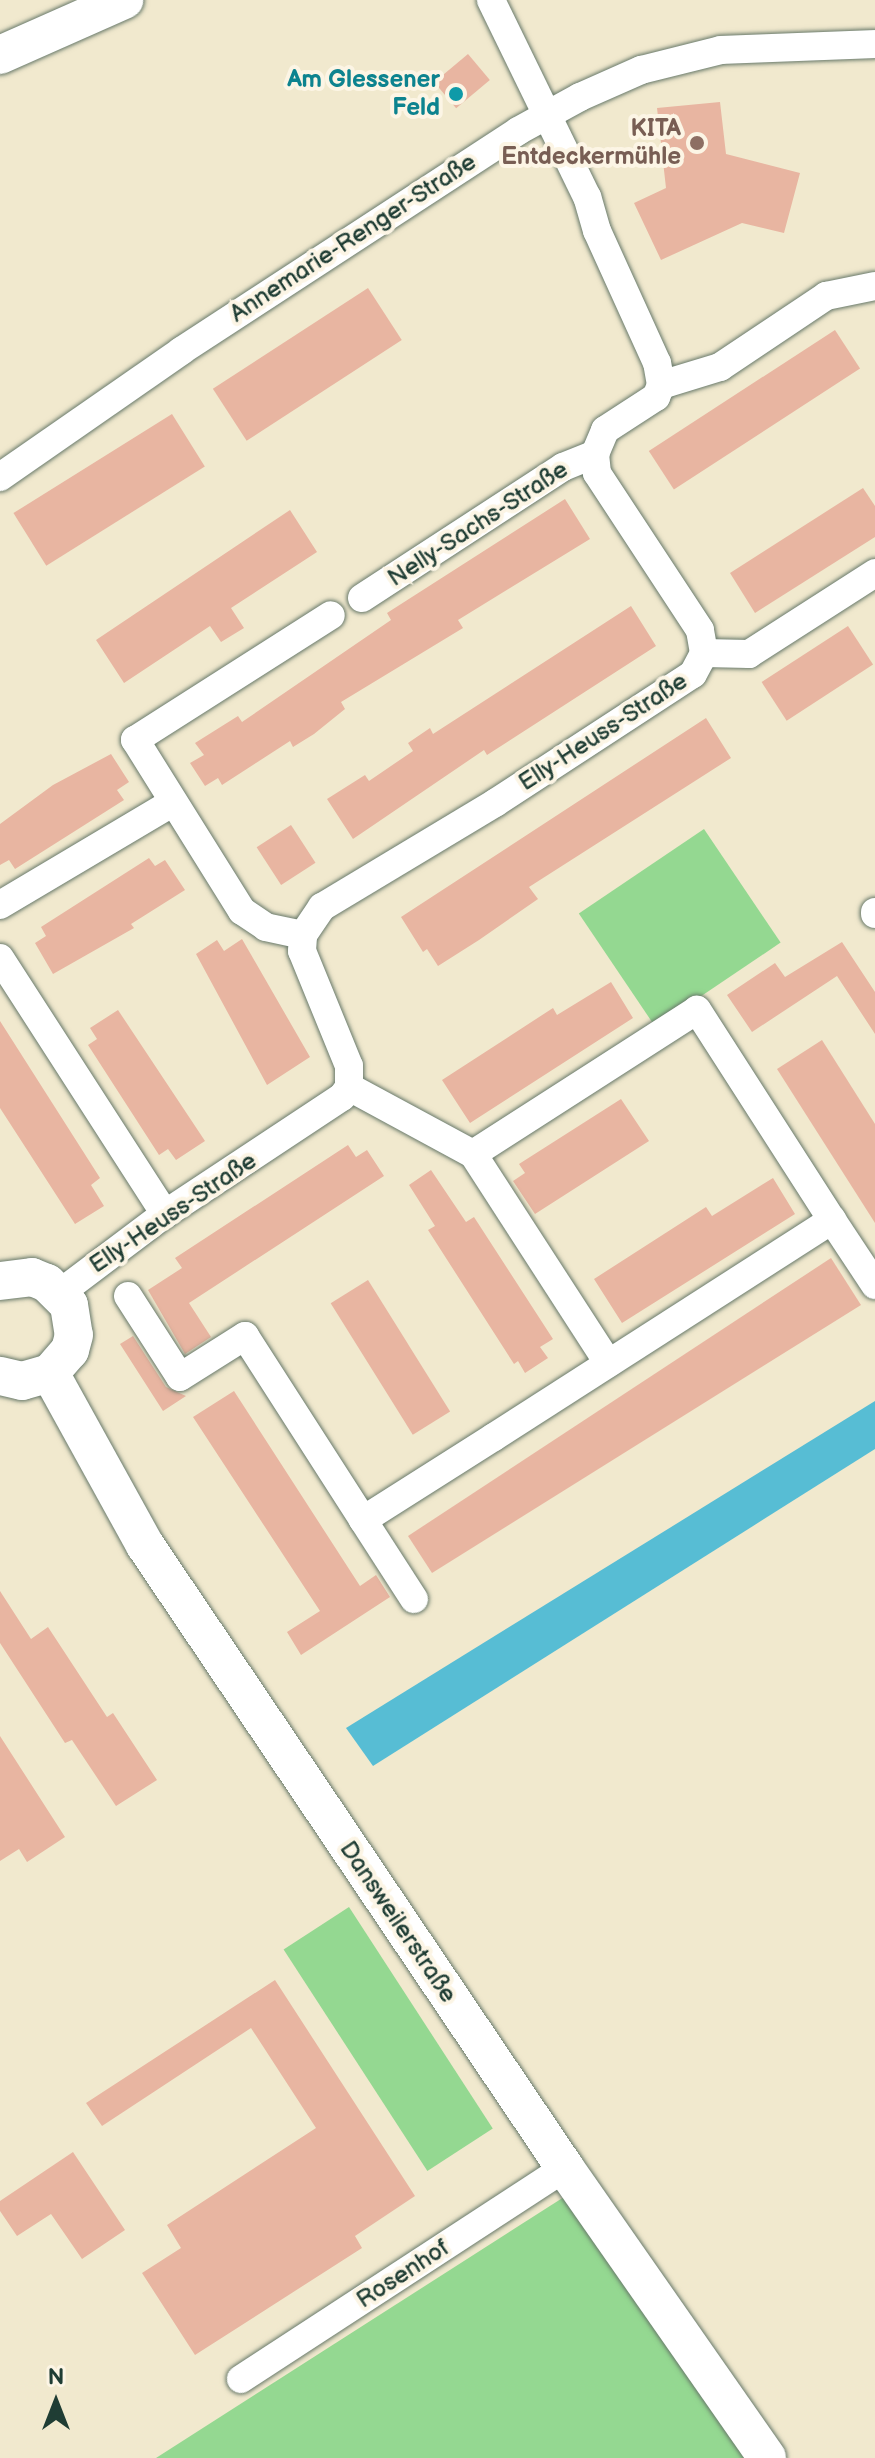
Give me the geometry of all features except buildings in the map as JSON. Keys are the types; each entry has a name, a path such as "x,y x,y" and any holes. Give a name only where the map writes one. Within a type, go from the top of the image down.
{"main road":[{"path":"0,55 124,0"},
{"path":"0,1281 32,1277 60,1293 69,1305 74,1335 70,1350 50,1373 22,1381 0,1376"},
{"name":"Dansweilerstraße","path":"50,1373 145,1545 565,2168 767,2458"}],"street":[{"path":"491,0 587,197 661,385 656,397 605,430 595,454"},
{"name":"Annemarie-Renger-Straße","path":"0,477 181,351 547,113 641,70 721,50 875,44"},
{"path":"661,385 720,367 826,296 875,286"},
{"name":"Nelly-Sachs-Straße","path":"362,598 563,467 595,454"},
{"name":"Elly-Heuss-Straße","path":"303,935 322,907 495,803 693,674 704,653 700,630 597,473 595,454"},
{"path":"704,653 749,654 875,573"},
{"path":"331,615 135,740 242,911 266,927 303,935 306,966 349,1066 349,1087 473,1154 608,1363"},
{"path":"0,905 172,803"},
{"path":"0,958 165,1214"},
{"path":"473,1154 697,1010 875,1285"},
{"name":"Elly-Heuss-Straße","path":"60,1293 165,1214 333,1108 349,1087"},
{"path":"363,1520 832,1220"},
{"path":"128,1296 180,1377 245,1336 414,1599"},
{"name":"Rosenhof","path":"241,2379 565,2168"}],"green space":[{"path":"704,829 781,943 655,1027 579,913"},
{"path":"349,1907 493,2128 427,2171 284,1949"},
{"path":"564,2197 747,2458 156,2458"}],"water":[{"path":"875,1401 875,1449 373,1766 346,1728"}],"place":[{"name":"Am Glessener Feld","path":"456,94"},
{"name":"KITA Entdeckermühle","path":"697,143"}]}
